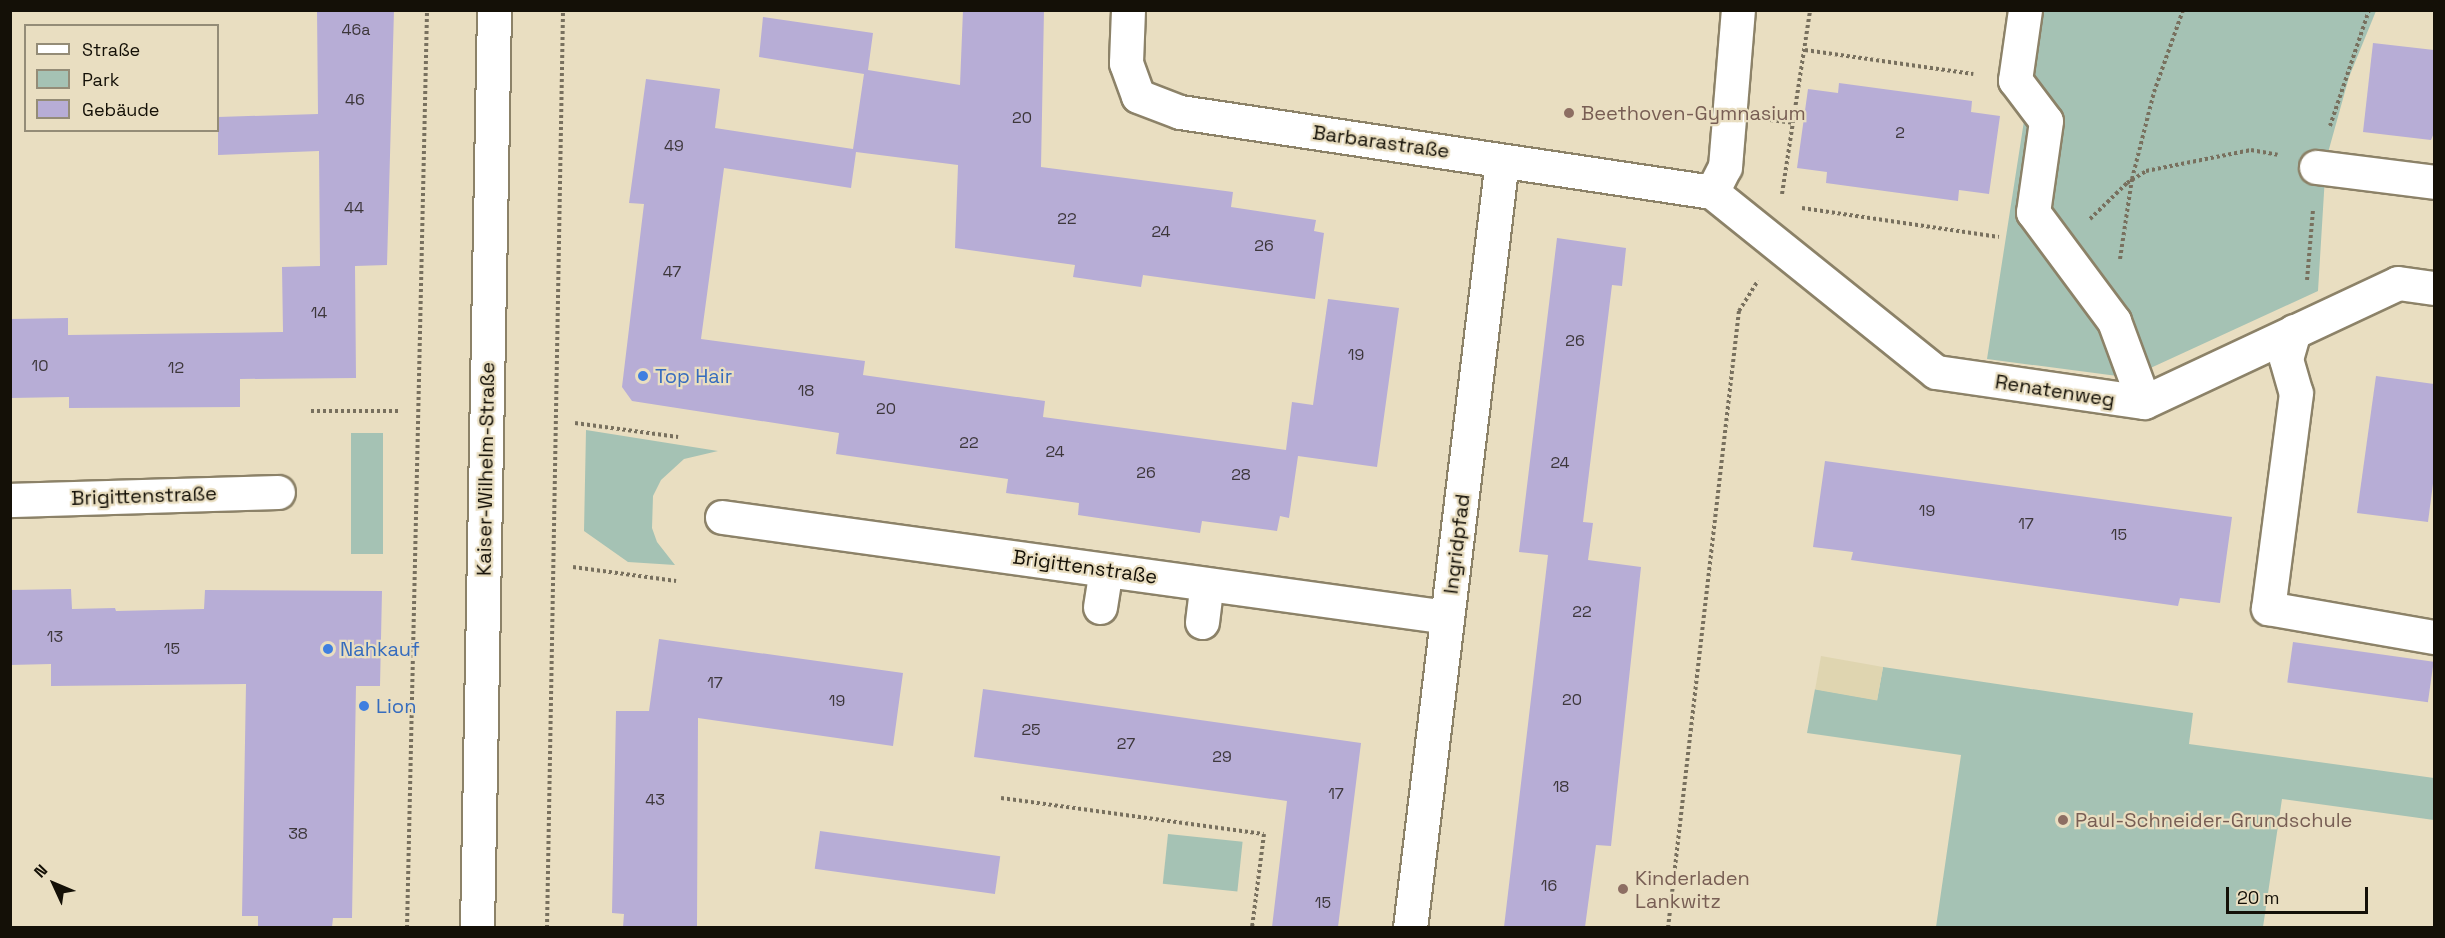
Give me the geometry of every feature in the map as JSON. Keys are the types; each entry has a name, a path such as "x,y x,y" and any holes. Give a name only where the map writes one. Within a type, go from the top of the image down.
{"street":[{"name":"Kaiser-Wilhelm-Straße","path":"477,927 494,10"},
{"name":"Barbarastraße","path":"1128,10 1126,63 1138,96 1180,112 1712,192"},
{"path":"1712,192 1725,166 1738,10"},
{"path":"2025,10 2015,80 2046,121 2033,212 2114,321 2144,402"},
{"name":"Ingridpfad","path":"1410,927 1502,160"},
{"path":"2316,167 2434,182"},
{"name":"Renatenweg","path":"1712,192 1927,369 2144,402 2398,283 2434,288"},
{"path":"2294,331 2286,359 2296,393 2268,608 2434,637"},
{"name":"Brigittenstraße","path":"10,500 278,492"},
{"name":"Brigittenstraße","path":"722,517 1448,617"},
{"path":"1100,607 1106,570"},
{"path":"1202,622 1207,584"}],"path":[{"path":"407,927 427,10"},
{"path":"548,927 563,10"},
{"path":"1780,205 1810,10"},
{"path":"2114,321 2122,232 2132,178 2154,92 2183,10"},
{"path":"1805,50 2015,80"},
{"path":"1762,120 1793,123"},
{"path":"1668,927 1738,311 1763,274"},
{"path":"311,411 400,411"},
{"path":"575,423 678,437"},
{"path":"573,567 676,581"},
{"path":"1001,798 1264,834 1252,927"}],"green space":[{"path":"2017,11 2376,11 2349,77 2326,160 2318,291 2144,371 2125,377 1987,359 2026,108"},
{"path":"586,430 718,451 684,459 661,480 653,496 652,528 657,542 675,565 628,562 584,531"},
{"path":"351,433 383,433 383,554 351,554"},
{"path":"1883,667 2193,713 2189,744 2434,778 2434,820 2282,799 2263,927 1936,927 1961,755 1807,733 1815,689 1877,700"},
{"path":"1168,834 1243,842 1237,892 1163,884"}],"sand":[{"path":"1821,656 1883,667 1877,700 1815,689"}],"building":[{"path":"317,10 394,10 387,265 355,266 356,378 240,379 240,407 69,408 69,397 10,398 10,319 68,318 68,335 283,332 282,267 320,266 319,151 218,155 219,117 318,114"},
{"path":"963,10 1044,10 1041,167 1233,192 1231,207 1316,220 1314,231 1324,233 1315,299 1143,275 1141,287 1073,277 1075,265 955,248 958,165 856,152 851,188 724,168 701,339 865,361 863,375 1045,401 1043,417 1286,450 1292,402 1313,405 1328,299 1399,308 1377,467 1298,456 1289,518 1280,516 1277,531 1202,521 1200,533 1078,515 1079,503 1006,493 1008,479 836,454 839,433 632,401 622,387 644,204 629,203 646,79 720,89 715,128 853,149 864,74 759,57 763,17 873,33 868,70 960,85"},
{"path":"2373,43 2434,50 2434,133 2431,140 2363,132"},
{"path":"1839,83 1972,101 1971,112 2000,116 1989,194 1959,190 1958,201 1826,183 1827,172 1797,168 1808,89 1838,93"},
{"path":"1557,238 1626,248 1622,286 1612,285 1583,522 1593,523 1588,560 1641,567 1611,846 1596,845 1585,927 1504,927 1548,555 1519,552"},
{"path":"2376,376 2434,384 2434,476 2428,522 2357,513"},
{"path":"1825,461 2232,517 2220,603 2180,598 2178,606 1851,560 1853,552 1813,547"},
{"path":"71,589 72,609 115,608 116,611 204,609 205,590 382,591 380,686 356,686 352,918 333,918 332,927 258,927 258,916 242,916 246,684 51,686 51,664 10,665 10,590"},
{"path":"659,639 903,673 893,746 698,718 697,927 623,927 624,914 612,913 616,711 649,711"},
{"path":"2293,642 2434,662 2428,702 2287,683"},
{"path":"983,689 1361,743 1338,927 1272,927 1287,801 974,757"},
{"path":"820,831 1000,856 995,894 815,869"}],"place":[{"name":"Beethoven-Gymnasium","path":"1569,113"},
{"name":"Top Hair","path":"643,376"},
{"name":"Nahkauf","path":"328,649"},
{"name":"Lion","path":"364,706"},
{"name":"Paul-Schneider-Grundschule","path":"2063,820"},
{"name":"Kinderladen Lankwitz","path":"1623,889"}]}
